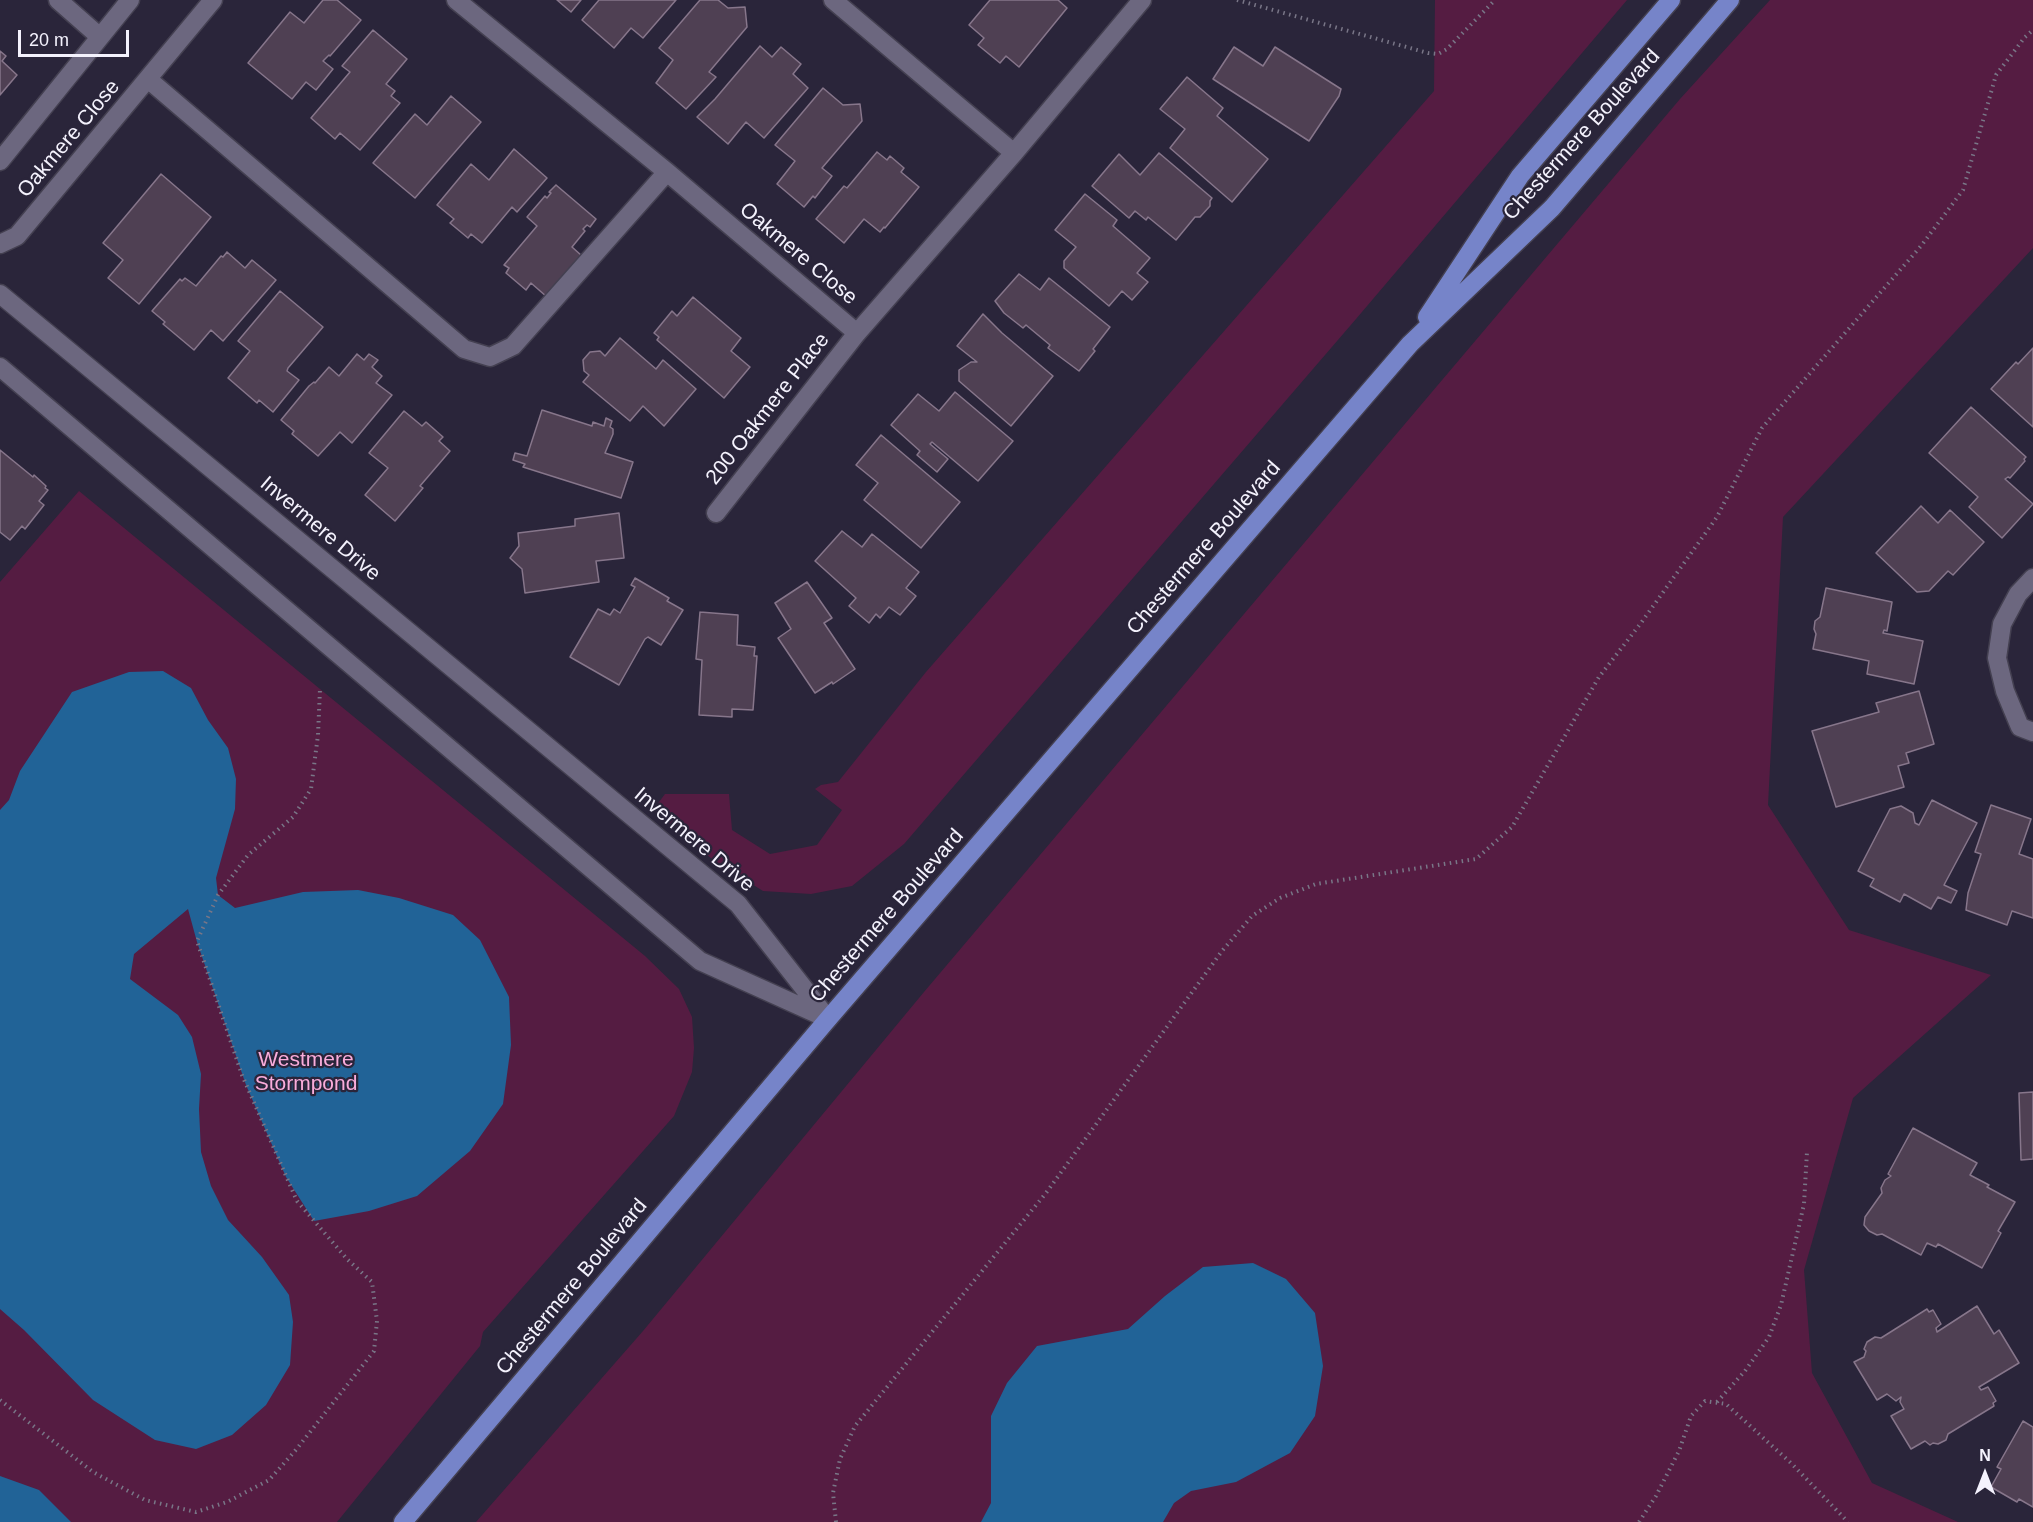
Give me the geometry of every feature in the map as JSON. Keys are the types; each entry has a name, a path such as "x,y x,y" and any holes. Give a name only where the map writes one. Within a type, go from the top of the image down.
{"main road":[{"name":"Chestermere Boulevard","path":"1410,344 1520,176 1671,0"},
{"name":"Chestermere Boulevard","path":"403,1522 828,1019 1410,344 1552,208 1730,0"}],"street":[{"path":"58,0 100,37"},
{"name":"Oakmere Close","path":"0,161 130,0"},
{"name":"Oakmere Close","path":"0,244 17,236 149,80 213,0"},
{"name":"Oakmere Close","path":"456,0 667,172 857,333 1014,153 1142,0"},
{"path":"833,0 1014,153"},
{"path":"149,80 464,349 490,357 513,346 667,172"},
{"name":"Invermere Drive","path":"0,294 738,904 828,1019"},
{"name":"200 Oakmere Place","path":"716,513 857,333"},
{"path":"0,367 700,961 828,1019"},
{"path":"2033,578 2018,594 2002,624 1997,658 2005,691 2020,726 2033,732"}],"path":[{"path":"1237,0 1438,54 1447,49 1495,0"},
{"path":"836,1522 833,1493 840,1459 855,1425 1046,1193 1222,951 1252,916 1280,898 1316,884 1476,859 1512,827 1599,677 1717,517 1762,428 1920,246 1964,190 1996,75 2033,30"},
{"path":"0,1400 93,1472 145,1500 196,1512 227,1502 269,1480 295,1451 374,1351 377,1321 372,1282 347,1259 297,1201 242,1075 197,942 218,896 248,855 293,817 311,789 318,735 320,689"},
{"path":"1716,1403 1745,1371 1770,1337 1781,1305 1804,1204 1807,1152"},
{"path":"1639,1522 1656,1496 1679,1451 1690,1416 1705,1401 1726,1404 1792,1464 1848,1522"}],"green space":[{"path":"1435,0 1627,0 904,844 852,886 811,894 763,891 712,859 653,810 665,794 729,794 732,830 770,854 817,845 842,810 815,789 821,785 838,782 926,672 1434,91"},
{"path":"1770,0 2033,0 2033,248 1783,517 1768,805 1849,930 1991,975 1853,1098 1804,1270 1812,1373 1872,1483 1958,1522 476,1522 643,1331 924,992 1680,99"},
{"name":"Westmere Stormpond","path":"79,491 645,956 679,989 692,1017 694,1048 692,1072 674,1116 483,1332 480,1346 337,1522 0,1522 0,582"}],"water":[{"path":"163,671 191,688 208,720 228,748 236,779 235,809 216,878 218,895 235,908 303,892 358,890 399,898 453,915 480,940 509,997 511,1045 503,1104 470,1151 417,1196 369,1211 314,1221 286,1177 246,1085 188,909 134,954 130,979 178,1015 192,1037 201,1074 199,1109 201,1152 211,1186 228,1220 262,1257 289,1295 293,1322 290,1365 266,1405 232,1435 196,1449 155,1440 93,1400 0,1309 0,810 9,800 20,771 72,692 129,672"},
{"path":"1253,1263 1286,1279 1315,1313 1323,1366 1315,1416 1290,1453 1236,1482 1191,1491 1174,1503 1163,1522 981,1522 991,1503 991,1416 1007,1383 1037,1346 1128,1329 1165,1296 1203,1267"},
{"path":"0,1476 39,1490 71,1522 0,1522"}],"building":[{"path":"323,0 337,0 361,20 323,61 333,69 316,90 306,82 292,99 248,63 290,12 304,23"},
{"path":"557,0 581,0 571,12"},
{"path":"599,0 676,0 643,38 631,28 614,48 582,20"},
{"path":"700,0 718,0 728,8 745,7 747,27 709,72 716,77 686,109 656,83 673,60 659,48"},
{"path":"990,0 1058,0 1067,8 1019,67 1006,56 1000,63 978,45 984,38 969,25"},
{"path":"373,30 407,59 386,84 395,91 391,96 400,103 360,150 340,133 335,139 311,118 350,72 342,66"},
{"path":"760,46 772,57 781,47 801,64 793,74 808,88 764,138 746,122 728,144 697,117"},
{"path":"1234,47 1263,66 1275,47 1341,89 1339,96 1309,141 1213,79"},
{"path":"0,51 6,56 2,61 17,75 0,95"},
{"path":"1187,77 1223,108 1217,116 1268,159 1232,202 1170,148 1185,129 1160,109"},
{"path":"823,88 843,105 860,104 862,121 822,168 832,176 815,198 813,196 804,207 777,184 795,161 775,145"},
{"path":"451,96 481,122 415,198 373,163 415,114 427,125"},
{"path":"514,149 547,178 517,212 512,207 482,243 471,234 468,238 450,223 454,219 437,205 471,164 489,180"},
{"path":"877,152 887,160 890,156 904,168 901,172 919,187 880,232 864,219 844,243 816,219 844,186 847,188"},
{"path":"1159,153 1212,198 1210,206 1200,217 1195,217 1176,240 1148,217 1146,220 1135,211 1129,218 1092,186 1119,154 1140,175"},
{"path":"161,174 211,217 139,304 108,278 123,260 103,243"},
{"path":"556,185 596,219 590,227 587,225 583,229 585,231 572,247 582,256 547,297 531,283 526,290 506,273 509,268 504,265 537,226 527,217 545,196 547,198"},
{"path":"1085,194 1117,220 1113,226 1150,258 1137,273 1148,282 1132,300 1122,291 1109,306 1064,268 1064,261 1076,247 1055,230"},
{"path":"227,252 245,268 252,260 276,280 223,341 211,330 194,350 163,324 165,322 152,311 180,279 182,281 185,278 196,286"},
{"path":"1019,274 1040,290 1049,278 1110,327 1079,371 1048,348 1050,345 1026,325 1023,328 1004,313 995,301"},
{"path":"280,291 323,327 288,368 287,371 299,380 273,412 259,400 257,403 228,378 250,351 238,341"},
{"path":"693,297 741,338 731,351 750,367 724,398 657,340 659,337 654,333 672,311 677,316"},
{"path":"983,314 1053,376 1011,426 959,381 959,370 971,362 977,362 957,346"},
{"path":"620,338 656,369 663,360 696,389 664,426 643,406 630,421 583,382 589,375 584,371 583,360 590,352 600,351 605,356"},
{"path":"2033,348 2033,427 1991,389 2016,362 2018,364"},
{"path":"357,354 364,360 369,354 378,360 372,367 382,376 376,383 392,395 352,443 340,432 318,456 292,434 294,431 281,420 309,386 315,383 329,367 339,376"},
{"path":"955,392 1013,441 978,481 932,442 930,444 948,459 937,472 917,455 920,451 891,425 918,394 939,411"},
{"path":"1971,407 2026,457 2010,478 2005,479 2033,504 2002,538 1969,507 1978,497 1929,453"},
{"path":"542,410 592,426 593,422 604,426 606,418 612,421 610,427 613,429 613,434 605,453 633,462 621,498 523,467 525,464 513,460 515,453 527,456"},
{"path":"404,411 422,426 426,422 443,437 439,441 450,451 420,486 423,488 395,521 365,495 388,468 369,453"},
{"path":"881,435 960,502 921,548 864,500 878,483 856,465"},
{"path":"0,450 33,477 34,475 48,490 39,501 44,505 25,529 22,526 10,540 0,532"},
{"path":"1921,506 1938,523 1950,510 1984,542 1953,575 1948,571 1929,591 1917,592 1876,553"},
{"path":"619,513 624,558 596,561 599,582 525,593 522,569 510,558 519,546 518,533 575,526 575,519"},
{"path":"842,531 862,547 872,534 919,572 906,588 916,596 900,615 889,607 880,618 876,614 869,623 849,606 856,598 815,561"},
{"path":"635,578 669,598 667,601 683,610 661,645 648,637 645,639 619,685 570,657 598,609 610,615 614,609 620,613 635,587 631,585"},
{"path":"807,582 832,618 824,623 855,669 815,693 778,638 791,629 775,603"},
{"path":"1826,588 1892,602 1887,631 1884,630 1883,633 1923,641 1914,684 1867,674 1869,661 1813,649 1816,634 1815,621 1820,617"},
{"path":"700,612 738,615 737,645 755,647 754,656 757,656 753,710 732,709 732,717 699,715 702,660 696,659"},
{"path":"1919,691 1934,744 1906,753 1909,763 1898,766 1904,787 1836,807 1812,731 1879,712 1876,703"},
{"path":"1932,800 1977,823 1944,885 1957,891 1951,903 1938,897 1931,909 1904,894 1900,902 1870,886 1874,879 1858,871 1890,809 1901,806 1913,813 1915,823 1919,825"},
{"path":"1991,805 2031,819 2019,854 2033,859 2033,918 2012,911 2007,925 1966,910 1968,893 1981,854 1975,852"},
{"path":"2033,1092 2033,1159 2021,1160 2019,1093"},
{"path":"1913,1128 1977,1163 1970,1175 2015,1202 1998,1231 2001,1233 1982,1268 1938,1244 1936,1247 1927,1243 1921,1255 1882,1234 1877,1235 1869,1231 1864,1225 1865,1217 1882,1193 1881,1188 1885,1180 1891,1176 1888,1174"},
{"path":"1977,1306 1994,1334 1999,1330 2019,1363 1979,1387 1981,1390 1988,1387 1996,1401 1993,1403 1994,1406 1948,1434 1946,1440 1930,1445 1925,1441 1911,1449 1891,1416 1904,1409 1900,1402 1901,1397 1896,1401 1887,1394 1877,1400 1854,1362 1864,1357 1867,1342 1875,1337 1881,1338 1927,1309 1929,1312 1933,1310 1941,1324 1936,1328 1937,1332"},
{"path":"2023,1421 2033,1427 2033,1507 2019,1499 2017,1502 1991,1487 2001,1469 1997,1467"}]}
